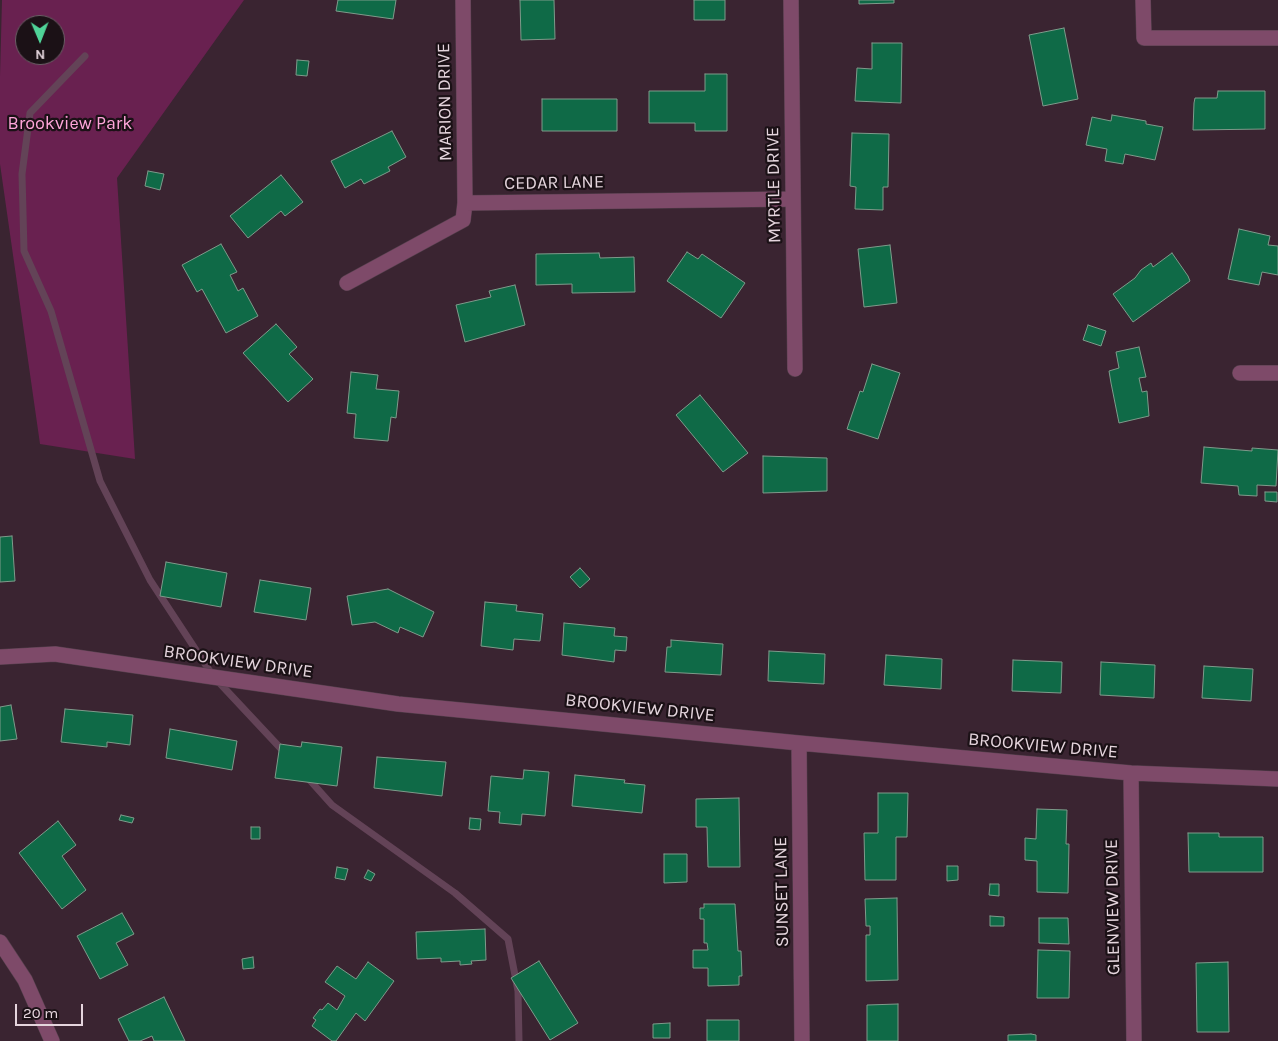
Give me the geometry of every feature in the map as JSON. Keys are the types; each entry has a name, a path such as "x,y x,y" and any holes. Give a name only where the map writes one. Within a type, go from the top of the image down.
{"street":[{"name":"MARION DRIVE","path":"463,0 465,203"},
{"name":"MYRTLE DRIVE","path":"791,0 795,369"},
{"path":"1143,0 1144,38 1278,38"},
{"name":"CEDAR LANE","path":"465,203 793,199"},
{"path":"347,283 463,220 465,203"},
{"path":"1240,373 1278,373"},
{"name":"BROOKVIEW DRIVE","path":"0,657 55,654 398,704 1131,773 1278,779"},
{"name":"SUNSET LANE","path":"799,742 802,1041"},
{"name":"GLENVIEW DRIVE","path":"1131,773 1134,1041"},
{"path":"0,942 25,980 52,1041"}],"green space":[{"name":"Brookview Park","path":"2,0 244,0 117,178 135,459 40,444 0,164"}],"building":[{"path":"338,0 396,0 393,19 336,11"},
{"path":"520,0 554,0 555,39 521,40"},
{"path":"694,0 725,0 725,20 694,20"},
{"path":"859,0 894,0 894,3 859,4"},
{"path":"1064,28 1078,99 1043,106 1029,35"},
{"path":"872,43 902,43 901,103 855,101 857,68 872,69"},
{"path":"297,60 309,61 307,76 296,75"},
{"path":"705,74 727,74 727,131 695,131 695,123 649,123 649,91 705,91"},
{"path":"1218,91 1265,91 1265,129 1193,130 1195,98 1217,98"},
{"path":"542,99 617,99 617,131 542,131"},
{"path":"1112,115 1146,121 1146,124 1163,127 1155,160 1125,154 1123,164 1105,161 1107,149 1086,145 1092,117 1111,121"},
{"path":"392,131 406,157 388,167 390,171 364,184 361,179 345,188 331,161"},
{"path":"852,133 889,134 888,187 883,187 883,210 855,209 856,187 850,186"},
{"path":"148,171 164,174 160,190 145,186"},
{"path":"281,175 303,202 285,216 281,211 248,238 230,216"},
{"path":"1239,229 1270,236 1268,245 1278,246 1278,275 1262,272 1259,285 1228,279"},
{"path":"221,244 237,272 230,275 238,291 243,288 258,316 226,333 202,289 197,292 182,265"},
{"path":"890,245 897,303 864,307 858,249"},
{"path":"687,252 698,259 702,254 745,283 721,318 667,281"},
{"path":"599,253 600,258 634,257 635,292 572,293 572,284 536,285 536,254"},
{"path":"1172,253 1190,281 1133,322 1113,294 1135,278 1141,270 1151,263 1153,267"},
{"path":"515,285 525,325 465,342 456,305 491,297 489,291"},
{"path":"276,324 297,347 289,354 313,379 288,402 243,353"},
{"path":"1088,325 1106,331 1101,346 1083,340"},
{"path":"1139,347 1146,377 1139,378 1142,392 1147,391 1149,416 1119,423 1109,371 1119,368 1116,352"},
{"path":"872,364 900,373 878,439 847,429 860,391 863,392"},
{"path":"351,372 378,375 376,389 399,391 396,418 391,417 388,441 354,438 356,414 347,413"},
{"path":"700,395 748,453 723,472 676,415"},
{"path":"1204,447 1252,451 1252,448 1278,450 1276,486 1257,485 1257,496 1239,495 1238,486 1201,483"},
{"path":"763,456 827,458 827,491 763,493"},
{"path":"1265,492 1277,492 1277,502 1265,501"},
{"path":"12,536 15,581 0,582 0,537"},
{"path":"166,562 227,573 221,607 160,596"},
{"path":"580,568 590,579 580,588 570,577"},
{"path":"260,580 311,588 306,620 254,612"},
{"path":"388,589 434,612 423,637 400,627 398,633 375,622 352,625 347,596"},
{"path":"485,602 517,605 516,611 543,614 540,641 514,639 513,650 481,646"},
{"path":"564,623 615,628 614,636 627,637 626,651 615,650 614,662 562,655"},
{"path":"671,640 723,644 721,675 665,672 667,647 671,647"},
{"path":"769,651 825,654 824,684 768,681"},
{"path":"886,655 942,659 941,689 884,685"},
{"path":"1013,660 1062,662 1061,693 1012,691"},
{"path":"1101,662 1155,665 1154,698 1100,695"},
{"path":"1204,666 1253,669 1251,701 1202,698"},
{"path":"11,705 17,739 0,741 0,707"},
{"path":"65,709 133,715 130,745 107,742 107,747 61,742"},
{"path":"170,729 237,741 232,770 166,758"},
{"path":"302,742 342,747 337,786 275,778 280,744 301,747"},
{"path":"377,757 446,762 442,796 374,788"},
{"path":"524,770 549,772 545,816 522,814 521,825 499,823 500,812 488,811 491,776 523,779"},
{"path":"575,775 625,780 624,783 645,785 642,813 572,806"},
{"path":"878,793 908,793 907,837 896,837 896,880 865,880 864,833 878,833"},
{"path":"739,798 740,867 708,867 707,827 696,827 696,799"},
{"path":"1037,809 1067,810 1066,844 1069,844 1068,893 1037,892 1037,861 1025,860 1025,838 1036,839"},
{"path":"121,815 134,818 132,823 119,820"},
{"path":"470,818 481,819 480,830 469,829"},
{"path":"58,821 76,845 62,856 86,890 62,909 19,853"},
{"path":"251,827 260,827 260,839 251,839"},
{"path":"1188,833 1219,833 1219,837 1263,837 1263,872 1189,872"},
{"path":"664,854 687,854 687,882 664,883"},
{"path":"947,866 958,866 958,880 947,881"},
{"path":"337,867 348,869 345,880 335,878"},
{"path":"368,870 375,874 371,881 364,878"},
{"path":"990,884 999,884 999,896 989,895"},
{"path":"897,898 898,980 866,981 866,935 870,935 870,926 866,926 865,899"},
{"path":"704,904 735,904 738,951 741,951 742,976 739,976 739,985 708,986 708,968 693,968 693,950 708,950 707,943 704,943 704,919 700,919 700,908 704,908"},
{"path":"122,913 134,934 116,943 128,965 100,979 77,936"},
{"path":"990,916 1004,917 1004,926 990,926"},
{"path":"1039,918 1068,918 1069,944 1039,943"},
{"path":"485,929 486,960 471,961 472,964 460,965 460,961 441,962 441,958 417,959 416,932"},
{"path":"1038,950 1070,951 1069,998 1037,998"},
{"path":"253,957 254,968 243,969 242,959"},
{"path":"539,961 578,1023 550,1040 511,978"},
{"path":"368,962 394,981 365,1021 356,1013 336,1041 332,1041 312,1026 316,1020 313,1018 328,1003 337,1010 345,996 325,982 337,966 356,979"},
{"path":"1228,962 1229,1032 1197,1032 1196,963"},
{"path":"164,997 185,1041 154,1041 152,1036 140,1041 129,1041 118,1019"},
{"path":"898,1004 898,1041 867,1041 867,1005"},
{"path":"707,1020 739,1020 739,1041 707,1041"},
{"path":"670,1023 670,1038 653,1038 653,1024"},
{"path":"1008,1035 1036,1035 1036,1041 1008,1041"}],"waterway":[{"path":"85,56 30,113 22,174 24,251 51,311 100,481 150,580 213,676 285,753"},
{"path":"306,776 332,805 455,893 508,939 518,991 519,1041"}]}
